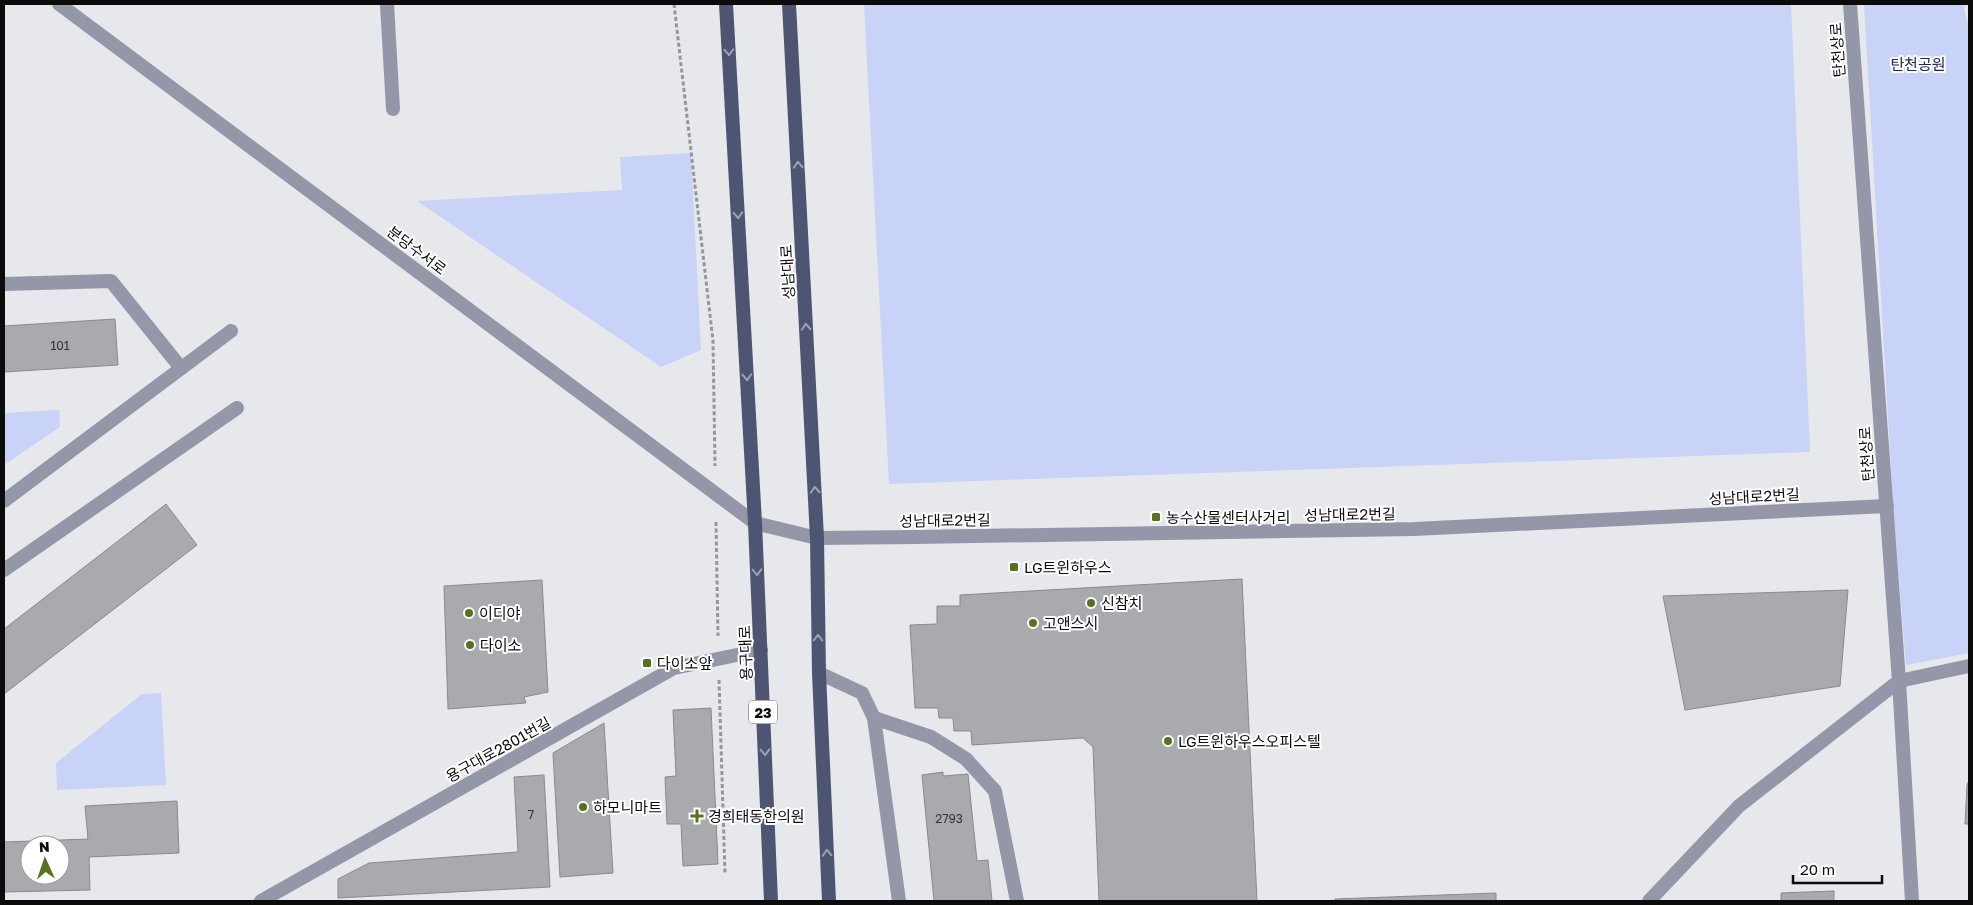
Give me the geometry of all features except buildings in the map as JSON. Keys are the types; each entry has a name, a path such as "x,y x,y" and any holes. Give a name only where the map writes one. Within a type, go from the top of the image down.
{"main road":[{"path":"726,4 755,523"},
{"name":"성남대로","path":"789,4 817,538"},
{"name":"용구대로","path":"755,523 771,901"},
{"path":"817,538 818,673 829,901"}],"street":[{"name":"분당수서로","path":"58,4 755,523"},
{"path":"387,4 393,109"},
{"name":"탄천상로","path":"1850,4 1899,681 1912,901"},
{"path":"4,284 111,281 181,368"},
{"path":"4,500 231,331"},
{"path":"4,570 237,408"},
{"name":"성남대로2번길","path":"755,523 817,538 1414,529 1886,506"},
{"name":"용구대로2801번길","path":"261,901 674,668 761,650"},
{"path":"1649,901 1739,806 1899,681 1969,666"},
{"path":"818,673 862,694 874,718 899,901"},
{"path":"874,718 931,737 966,759 994,791 1017,901"}],"path":[{"path":"674,4 714,341 718,659 725,874"}],"green space":[{"path":"864,4 1791,4 1810,452 889,484"},
{"name":"탄천공원","path":"1864,4 1963,4 1969,29 1969,653 1906,665 1893,504"},
{"path":"691,153 701,350 661,367 417,201 622,190 620,157"},
{"path":"59,410 60,427 4,465 4,413"},
{"path":"161,693 166,785 57,790 56,763 142,694"}],"place":[{"name":"농수산물센터사거리","path":"1156,517"},
{"name":"LG트윈하우스","path":"1014,567"},
{"name":"신참치","path":"1091,603"},
{"name":"이디야","path":"469,613"},
{"name":"고앤스시","path":"1033,623"},
{"name":"다이소","path":"470,645"},
{"name":"다이소앞","path":"647,663"},
{"name":"LG트윈하우스오피스텔","path":"1168,741"},
{"name":"하모니마트","path":"583,807"},
{"name":"경희태동한의원","path":"697,816"}]}
